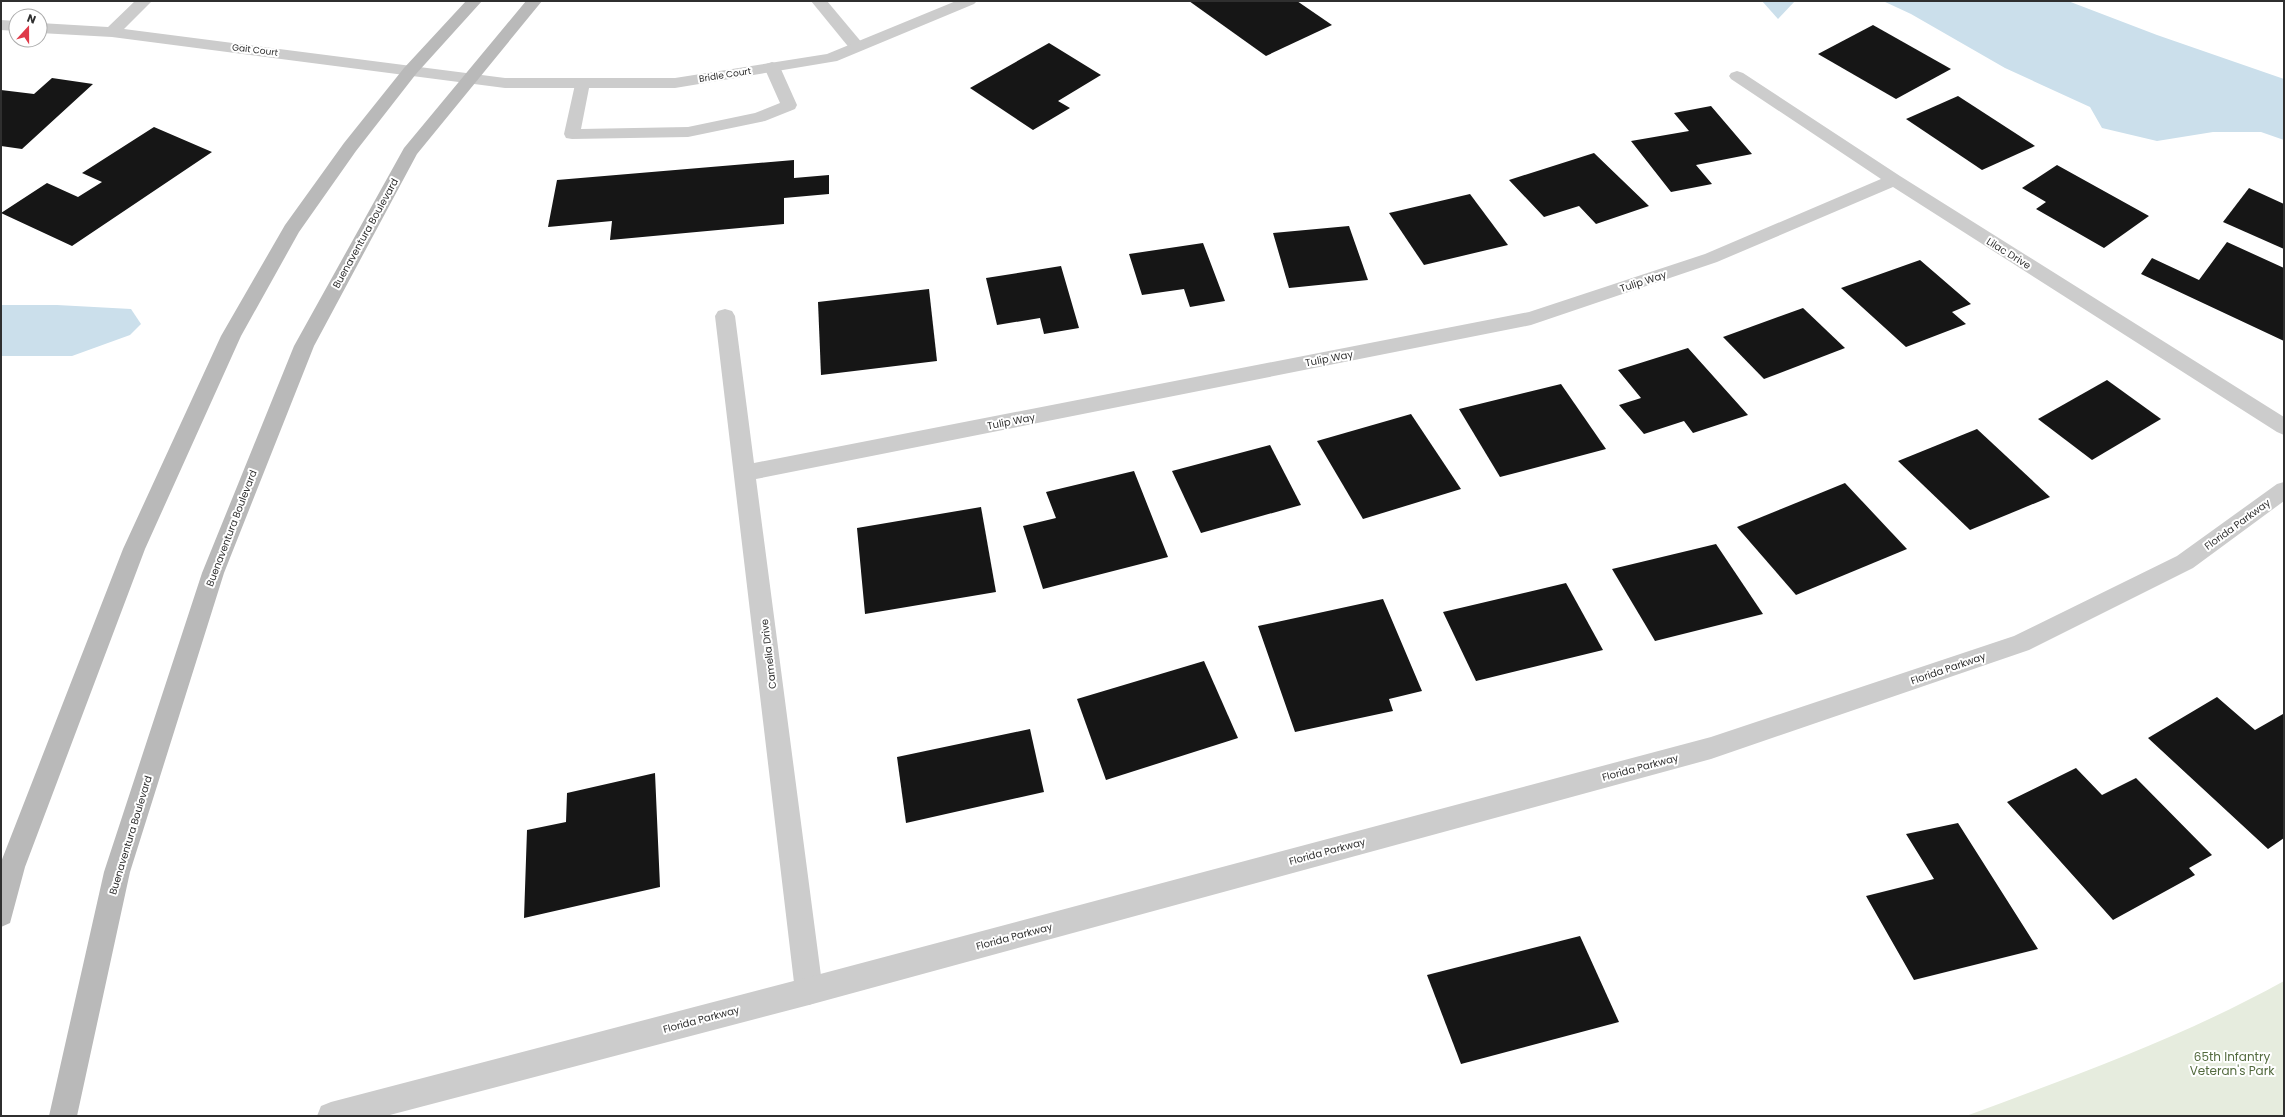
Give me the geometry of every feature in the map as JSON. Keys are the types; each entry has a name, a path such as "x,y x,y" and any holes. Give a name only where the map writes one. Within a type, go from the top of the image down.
{"main road":[{"path":"1,914 12,867 134,549 231,336 291,229 350,147 410,71 474,1"},
{"name":"Buenaventura Boulevard","path":"63,1116 117,872 212,573 304,346 410,152 534,1"}],"street":[{"path":"112,32 144,1"},
{"path":"818,1 857,47"},
{"name":"Bridle Court","path":"469,79 504,83 675,83 831,58 969,1"},
{"name":"Gait Court","path":"48,28 112,32 362,63 469,79"},
{"path":"582,83 572,134 688,132 759,117 789,105 772,67"},
{"name":"Lilac Drive","path":"1736,76 1894,180 2284,426"},
{"name":"Tulip Way","path":"746,473 1531,318 1711,258 1894,180"},
{"name":"Camelia Drive","path":"725,316 746,473 809,991"},
{"name":"Florida Parkway","path":"331,1116 809,991 1711,748 2013,646 2185,562 2284,490"}],"green space":[{"name":"65th Infantry Veteran's Park","path":"2284,981 2284,1116 1966,1116 2167,1038 2246,1001"}],"water":[{"path":"1762,1 1795,1 1778,19"},
{"path":"1883,1 2068,1 2157,35 2284,79 2284,140 2261,132 2213,132 2157,141 2102,128 2090,107 2005,68 1911,14"},
{"path":"1,305 57,305 131,309 141,324 130,335 72,356 1,356"}],"building":[{"path":"1189,1 1297,1 1332,25 1266,56"},
{"path":"1873,25 1951,69 1896,99 1818,54"},
{"path":"1049,43 1101,75 1058,101 1070,108 1033,130 970,88"},
{"path":"52,78 93,84 22,149 1,146 1,90 34,94"},
{"path":"1958,96 2035,146 1982,170 1906,119"},
{"path":"1711,106 1752,154 1696,165 1712,184 1671,192 1631,141 1689,131 1674,113"},
{"path":"154,127 212,152 72,246 1,213 47,183 78,197 102,182 82,173"},
{"path":"1594,153 1649,206 1596,224 1579,206 1544,217 1509,180"},
{"path":"794,160 794,178 829,175 829,194 784,198 784,224 610,240 612,221 548,227 557,180"},
{"path":"2057,165 2149,216 2104,248 2036,209 2046,202 2022,188"},
{"path":"2249,188 2284,204 2284,249 2223,222"},
{"path":"1470,194 1508,245 1424,265 1389,213"},
{"path":"1349,226 1368,280 1289,288 1273,233"},
{"path":"2227,242 2284,268 2284,341 2141,274 2152,258 2199,280"},
{"path":"1203,243 1225,301 1190,307 1184,289 1142,295 1129,254"},
{"path":"1920,260 1971,304 1952,312 1966,324 1906,347 1841,288"},
{"path":"1061,266 1079,328 1044,334 1040,318 997,325 986,278"},
{"path":"929,289 937,361 821,375 818,302"},
{"path":"1803,308 1845,348 1764,379 1723,337"},
{"path":"1688,348 1748,415 1693,433 1684,421 1644,434 1619,405 1641,398 1618,370"},
{"path":"2107,380 2161,419 2092,460 2038,419"},
{"path":"1561,384 1606,449 1500,477 1459,409"},
{"path":"1411,414 1461,489 1363,519 1317,441"},
{"path":"1977,429 2050,497 1970,530 1898,461"},
{"path":"1270,445 1301,505 1201,533 1172,471"},
{"path":"1134,471 1168,557 1043,589 1023,526 1056,518 1046,492"},
{"path":"1845,483 1907,549 1796,595 1737,527"},
{"path":"981,507 996,592 865,614 857,528"},
{"path":"1716,544 1763,614 1655,641 1612,569"},
{"path":"1566,583 1603,650 1476,681 1443,612"},
{"path":"1383,599 1422,691 1389,699 1393,711 1295,732 1258,626"},
{"path":"1204,661 1238,738 1106,780 1077,699"},
{"path":"2217,697 2255,730 2283,714 2284,715 2284,838 2268,849 2148,738"},
{"path":"1030,729 1044,792 906,823 897,757"},
{"path":"2076,768 2102,795 2136,778 2212,855 2189,868 2195,875 2113,920 2007,802"},
{"path":"655,773 660,887 524,918 527,830 566,822 567,793"},
{"path":"1958,823 2038,949 1914,980 1866,896 1934,879 1906,834"},
{"path":"1580,936 1619,1022 1461,1064 1427,975"}]}
